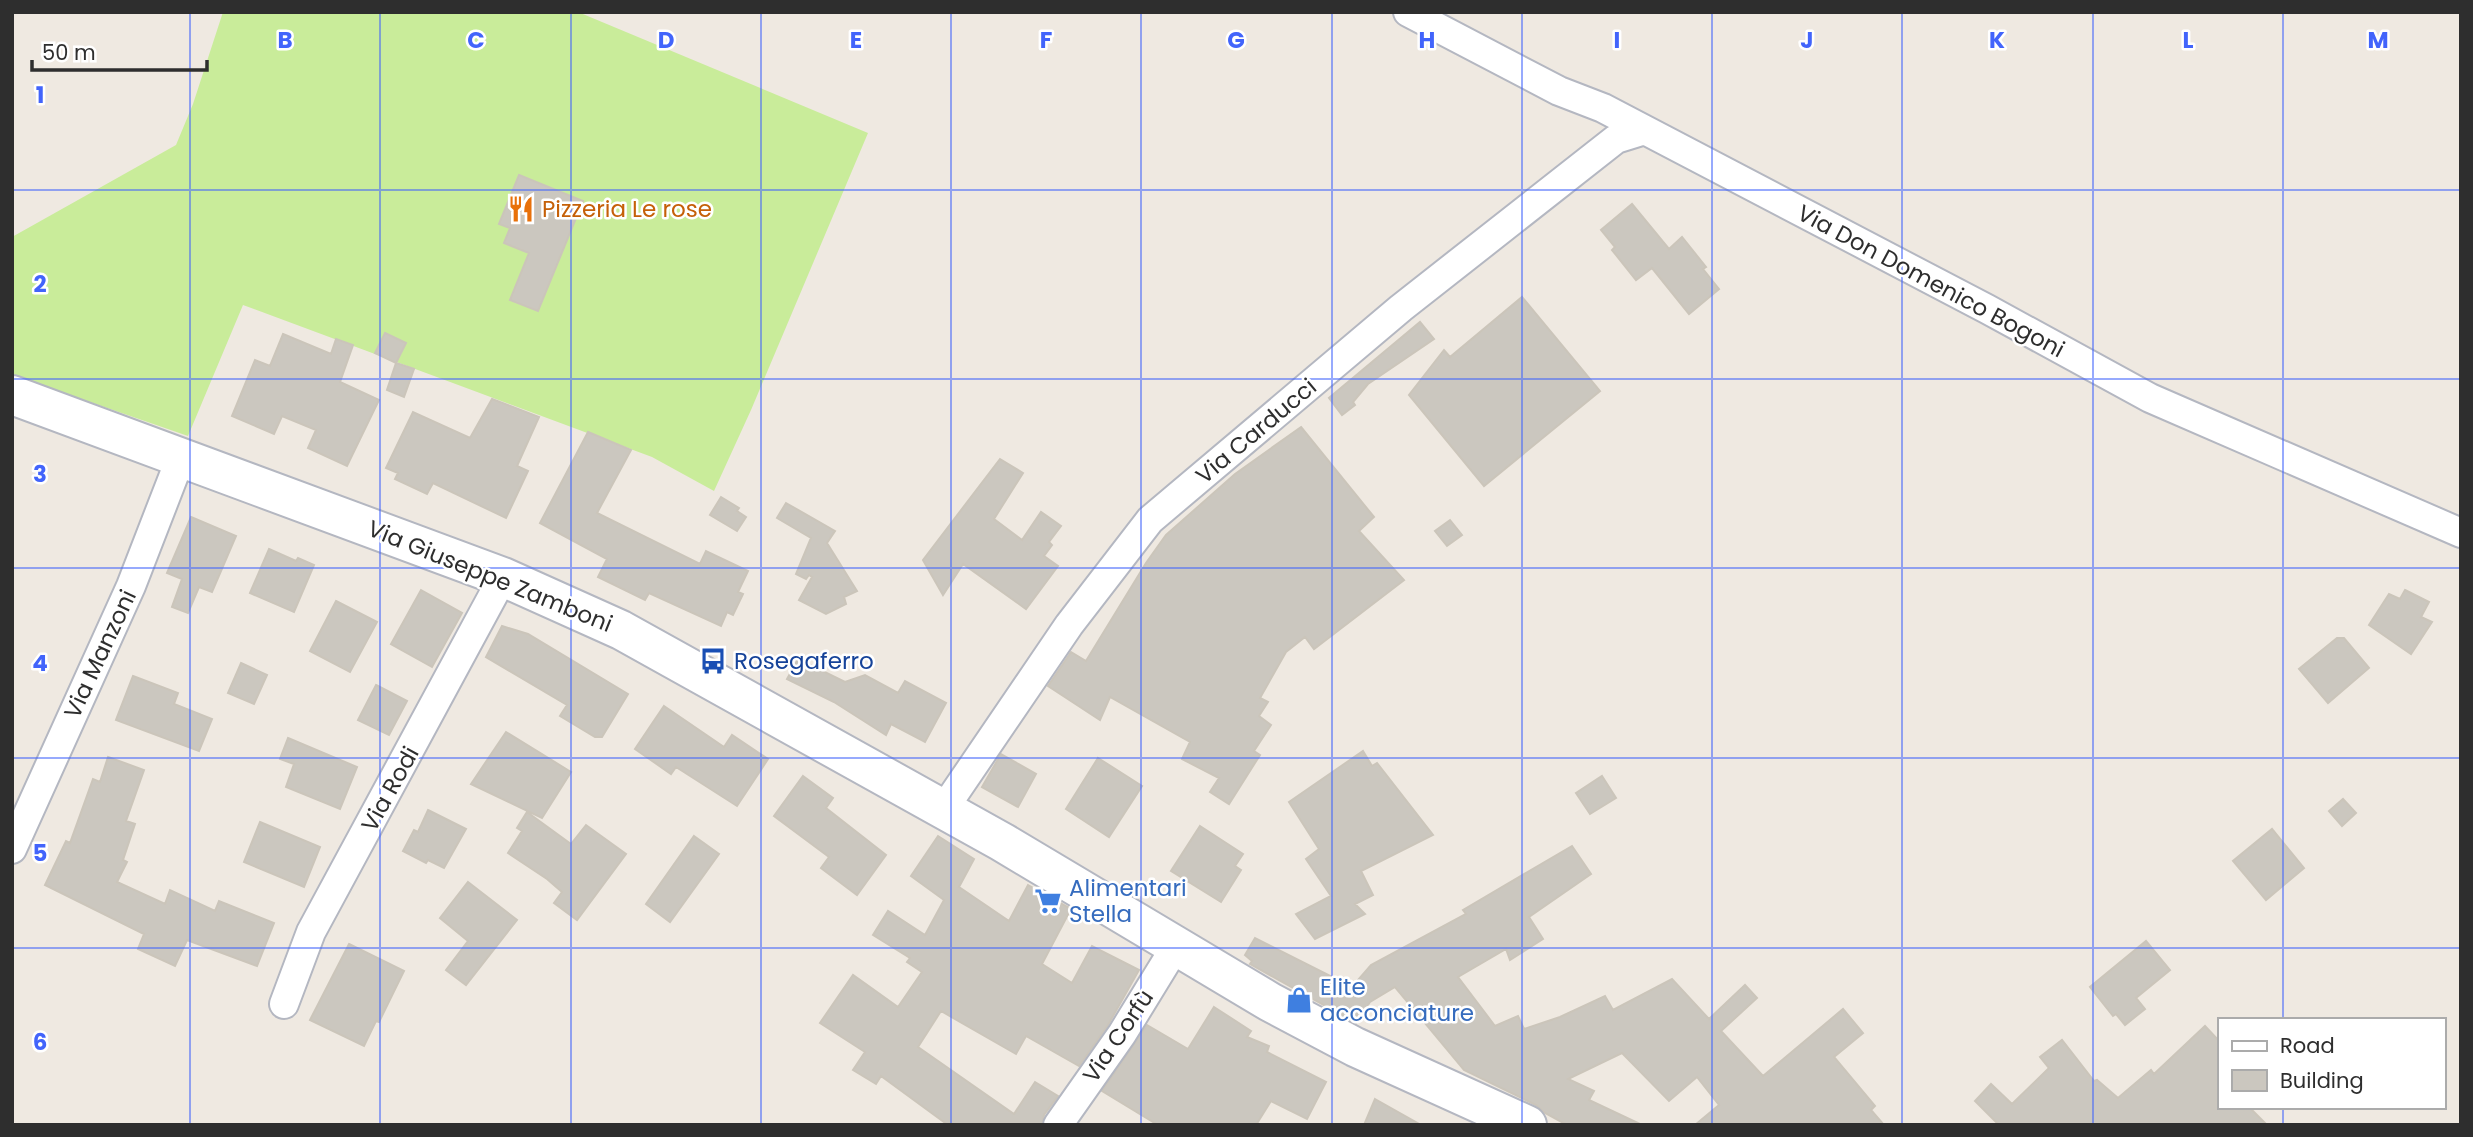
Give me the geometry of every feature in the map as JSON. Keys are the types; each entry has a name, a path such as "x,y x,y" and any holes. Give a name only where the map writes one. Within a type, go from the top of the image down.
{"street":[{"name":"Via Don Domenico Bogoni","path":"1408,12 1559,91 1603,108 1987,309 2150,398 2461,533"},
{"name":"Via Carducci","path":"943,810 1069,625 1150,520 1412,299 1616,139 1645,130"},
{"name":"Via Giuseppe Zamboni","path":"12,395 503,577 621,630 1014,849 1270,1002 1355,1047 1527,1125"},
{"name":"Via Manzoni","path":"12,849 131,586 181,457"},
{"name":"Via Rodi","path":"284,1004 311,932 503,577"},
{"name":"Via Corfù","path":"1058,1125 1122,1034 1176,946"}],"green space":[{"path":"223,12 578,12 868,133 714,491 652,457 243,305 188,436 12,375 12,237 176,145 193,104"}],"building":[{"path":"519,175 583,201 538,311 510,300 529,253 504,243 510,228 499,224"},
{"path":"1632,204 1669,249 1682,237 1706,267 1703,269 1719,289 1689,314 1652,268 1636,280 1612,250 1615,247 1601,230"},
{"path":"1522,297 1600,391 1484,486 1409,395 1444,350 1450,357"},
{"path":"1420,322 1434,339 1368,384 1353,402 1355,405 1342,415 1329,398"},
{"path":"385,333 406,343 396,363 375,353"},
{"path":"283,334 331,354 336,339 353,345 340,382 379,400 347,466 308,448 316,430 282,416 274,434 232,416 255,360 270,366"},
{"path":"396,363 414,369 404,397 387,390"},
{"path":"492,399 539,417 517,466 528,471 506,518 433,483 427,494 395,479 398,473 386,468 413,412 470,438"},
{"path":"1301,427 1374,517 1359,531 1404,580 1314,649 1305,637 1286,652 1260,698 1268,702 1259,716 1271,725 1254,751 1260,755 1229,804 1210,792 1219,778 1182,759 1190,742 1110,697 1100,720 1048,686 1071,652 1086,661 1166,535 1235,474"},
{"path":"588,432 631,450 597,513 700,564 706,551 748,571 738,592 743,594 733,615 727,612 721,626 649,593 645,600 598,577 607,559 540,523"},
{"path":"1000,459 1023,473 994,519 1022,540 1041,512 1061,526 1049,542 1052,545 1044,556 1058,566 1026,609 963,564 943,595 923,560"},
{"path":"721,497 739,508 737,511 746,517 737,531 710,515"},
{"path":"786,503 835,531 827,543 857,591 844,597 846,604 826,614 799,600 812,577 809,575 806,579 796,574 811,538 777,518"},
{"path":"191,517 236,536 212,592 199,587 188,613 172,607 182,579 167,573"},
{"path":"1450,520 1462,535 1447,546 1435,531"},
{"path":"269,549 296,561 298,558 314,565 294,612 250,593"},
{"path":"421,590 462,613 432,667 391,644"},
{"path":"2405,590 2429,602 2421,617 2432,622 2411,654 2369,625 2389,594 2400,599"},
{"path":"336,601 377,622 350,672 310,651"},
{"path":"502,626 528,634 628,694 602,737 595,737 560,716 567,705 486,657"},
{"path":"2337,638 2344,638 2369,668 2328,703 2299,669"},
{"path":"798,659 845,682 865,675 898,693 905,681 946,703 925,742 891,724 886,735 834,702 787,679"},
{"path":"241,663 267,675 254,704 228,693"},
{"path":"133,676 178,693 174,704 212,719 199,751 116,720"},
{"path":"376,685 407,701 389,735 358,720"},
{"path":"664,706 724,747 732,735 768,759 737,806 676,767 671,774 635,749"},
{"path":"506,732 571,772 542,818 471,784"},
{"path":"288,738 357,767 340,809 286,787 294,764 280,759"},
{"path":"1363,751 1372,766 1377,763 1433,835 1361,871 1373,895 1355,904 1365,914 1315,939 1296,914 1331,896 1306,859 1319,849 1289,802"},
{"path":"1001,754 1036,774 1018,807 982,787"},
{"path":"108,757 144,770 126,821 135,824 123,860 127,862 117,882 165,904 170,890 215,911 219,901 274,923 257,966 187,940 175,966 138,949 144,934 45,885 66,841 70,843 93,779 100,782"},
{"path":"1098,758 1142,786 1109,837 1066,809"},
{"path":"803,776 833,798 826,808 886,855 857,895 821,868 829,857 774,816"},
{"path":"1602,776 1616,798 1590,814 1576,793"},
{"path":"2343,799 2356,813 2342,826 2329,811"},
{"path":"428,810 466,829 444,868 428,860 426,863 403,851 414,830 418,832"},
{"path":"527,812 571,844 586,825 626,854 577,920 554,903 562,892 508,853 522,831 517,828"},
{"path":"260,822 320,847 304,887 244,862"},
{"path":"1200,826 1243,854 1235,866 1241,870 1221,902 1171,871"},
{"path":"2272,829 2304,868 2266,900 2233,861"},
{"path":"694,836 719,854 670,922 646,904"},
{"path":"938,836 974,859 959,887 1009,921 1028,885 1071,909 1042,964 1072,983 1092,946 1139,970 1108,1025 1079,1066 1026,1036 1016,1054 941,1011 918,1047 1014,1114 1035,1082 1058,1096 1044,1115 1042,1125 948,1125 881,1076 876,1084 853,1070 865,1052 820,1023 853,975 898,1007 922,972 907,962 910,958 873,935 888,911 925,935 944,900 911,876"},
{"path":"1572,846 1591,874 1529,917 1543,939 1510,960 1506,949 1458,977 1495,1026 1518,1016 1524,1029 1560,1017 1605,996 1613,1010 1672,979 1709,1019 1745,985 1757,998 1721,1031 1763,1076 1843,1009 1863,1033 1834,1057 1875,1106 1871,1110 1884,1125 1695,1125 1719,1105 1697,1077 1669,1101 1622,1053 1568,1079 1594,1091 1589,1100 1642,1125 1567,1125 1536,1105 1464,1070 1395,987 1370,1002 1356,1023 1250,964 1252,961 1245,955 1255,938 1352,987 1371,965 1466,914 1463,910"},
{"path":"468,882 517,920 466,985 446,970 468,941 440,918"},
{"path":"2146,941 2170,970 2136,998 2145,1009 2125,1025 2116,1014 2113,1016 2090,987"},
{"path":"349,944 404,971 364,1046 310,1020"},
{"path":"1214,1007 1251,1031 1247,1037 1269,1046 1267,1052 1326,1082 1307,1119 1271,1101 1256,1125 1158,1125 1102,1091 1147,1025 1188,1049"},
{"path":"2205,1026 2218,1040 2218,1109 2251,1109 2267,1125 1999,1125 1975,1101 1991,1084 2012,1104 2049,1068 2040,1057 2062,1040 2094,1081 2097,1080 2118,1098 2151,1070 2154,1074"},
{"path":"1375,1099 1421,1125 1364,1125"}],"place":[{"name":"Pizzeria Le rose","path":"521,209"},
{"name":"Rosegaferro","path":"713,661"},
{"name":"Alimentari Stella","path":"1048,901"},
{"name":"Elite acconciature","path":"1299,1000"}]}
